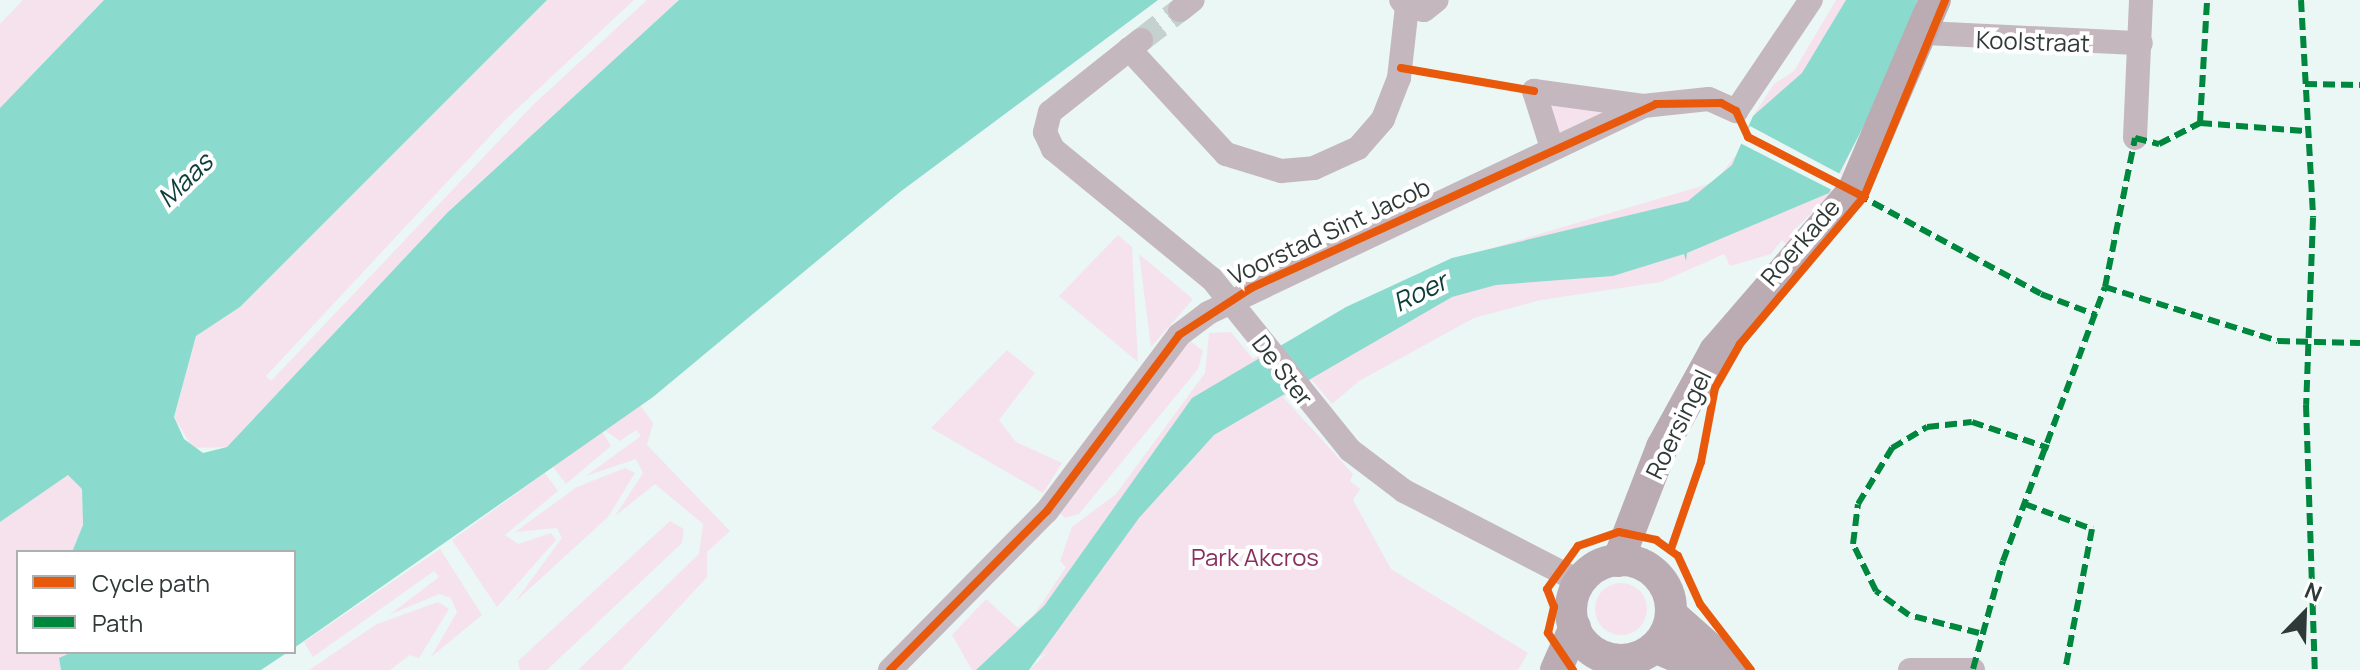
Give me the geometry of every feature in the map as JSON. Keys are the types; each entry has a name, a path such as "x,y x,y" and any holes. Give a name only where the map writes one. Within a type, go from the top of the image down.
{"main road":[{"name":"Roerkade","path":"1853,191 1925,33 1935,0"},
{"name":"Roersingel","path":"1618,561 1662,447 1715,351 1853,191"},
{"path":"1671,614 1655,647 1633,658 1597,664 1575,627 1572,606 1580,582 1618,561 1657,576 1671,614 1734,670"},
{"path":"1556,670 1575,627"},
{"path":"1655,647 1707,670"}],"street":[{"path":"1404,4 1424,10 1437,0"},
{"name":"Voorstad Sint Jacob","path":"1552,148 1534,91 1643,106 1709,99 1736,111 1811,0"},
{"path":"2135,138 2141,0"},
{"name":"De Ster","path":"1404,4 1399,78 1383,119 1358,148 1314,168 1281,171 1226,154 1135,45 1058,105 1045,132 1053,149 1229,301 1310,405 1350,450 1404,491 1580,582"},
{"name":"Koolstraat","path":"1925,33 2141,43"},
{"name":"Voorstad Sint Jacob","path":"890,670 1047,511 1179,335 1229,301 1643,106"},
{"path":"1910,670 1973,670"}],"green space":[{"path":"23,0 104,0 0,108 0,24"},
{"path":"547,0 634,0 504,121 266,376 271,381 533,105 647,0 679,0 447,213 227,447 193,448 174,417 196,336 240,307"},
{"name":"Park Akcros","path":"1836,0 1914,0 1834,191 1792,232 1797,239 1789,247 1782,240 1771,254 1730,266 1724,254 1661,282 1541,300 1474,318 1359,381 1332,404 1312,380 1283,397 1353,474 1350,481 1360,489 1353,500 1391,569 1528,653 1518,670 1029,670 1049,651 1021,670 972,670 952,635 986,599 1018,628 1034,615 1066,567 1060,561 1072,527 1116,494 1205,373 1209,333 1231,332 1253,359 1448,261 1715,182 1779,100 1753,116 1774,84 1794,71"},
{"path":"1542,101 1615,108 1556,138"},
{"path":"1118,235 1132,247 1138,362 1059,296"},
{"path":"1139,254 1193,299 1151,347"},
{"path":"1189,340 1203,351 1198,369 1079,514 1065,518 1056,509"},
{"path":"1007,350 1035,373 999,420 1016,442 1062,463 1043,493 931,428"},
{"path":"640,405 653,423 647,445 730,531 707,552 707,577 621,670 578,670 699,554 703,524 655,484 615,516 643,473 636,459 586,476 641,436 636,430 620,441 604,430"},
{"path":"602,431 611,446 566,484 553,467"},
{"path":"625,468 635,473 608,517 515,602 562,538 557,528 515,532 577,487"},
{"path":"545,473 558,491 505,535 518,544 551,533 556,540 497,607 452,540"},
{"path":"68,475 82,489 83,525 73,550 16,550 16,654 72,654 59,658 61,670 0,670 0,522"},
{"path":"670,521 684,529 682,543 547,670 520,670 518,661"},
{"path":"440,549 482,615 431,657 457,612 451,598 439,594 389,615 439,577 434,571 313,657 304,642"},
{"path":"1621,583 1639,591 1647,609 1639,627 1621,635 1603,627 1595,609 1603,591"},
{"path":"438,602 449,609 419,658 410,655 390,670 309,670 377,624"}],"water":[{"name":"Maas","path":"104,0 547,0 240,307 196,336 174,417 184,439 203,453 227,447 447,213 679,0 1158,0 900,192 653,397 296,647 296,550 73,550 83,525 82,489 68,475 0,522 0,108"},
{"name":"Roer","path":"1846,0 1917,0 1901,54 1829,193 1687,253 1686,261 1684,254 1613,276 1496,285 1452,297 1214,435 1139,518 1029,670 976,670 1044,606 1192,398 1346,307 1452,258 1688,201 1732,165 1753,116 1802,73"},
{"path":"68,654 285,654 261,670 61,670 59,658"}],"pier":[{"path":"1750,126 1842,175 1834,191 1740,143"}],"tunnel":[{"path":"1141,40 1180,10"}],"marked path":[{"path":"2200,123 2207,0"},
{"path":"2301,0 2313,218 2306,405 2315,670"},
{"path":"2305,84 2360,85"},
{"path":"1973,669 2003,561 2105,287 2135,138 2159,144 2200,123 2305,131"},
{"path":"1857,194 2041,294 2096,315"},
{"path":"2105,287 2278,341 2360,343"},
{"path":"1979,633 1909,615 1876,591 1853,544 1858,504 1892,448 1927,427 1972,422 2049,448"},
{"path":"2025,504 2092,529 2065,670"}],"cycle path":[{"path":"1671,549 1701,462 1715,388 1740,344 1864,197 1945,0"},
{"path":"1401,68 1534,91"},
{"path":"890,670 1047,511 1179,335 1251,288 1656,104 1721,103 1736,111 1748,137 1864,197"},
{"path":"1573,670 1548,633 1554,607 1547,589 1578,546 1619,532 1656,540 1678,556 1700,604 1751,670"}]}
